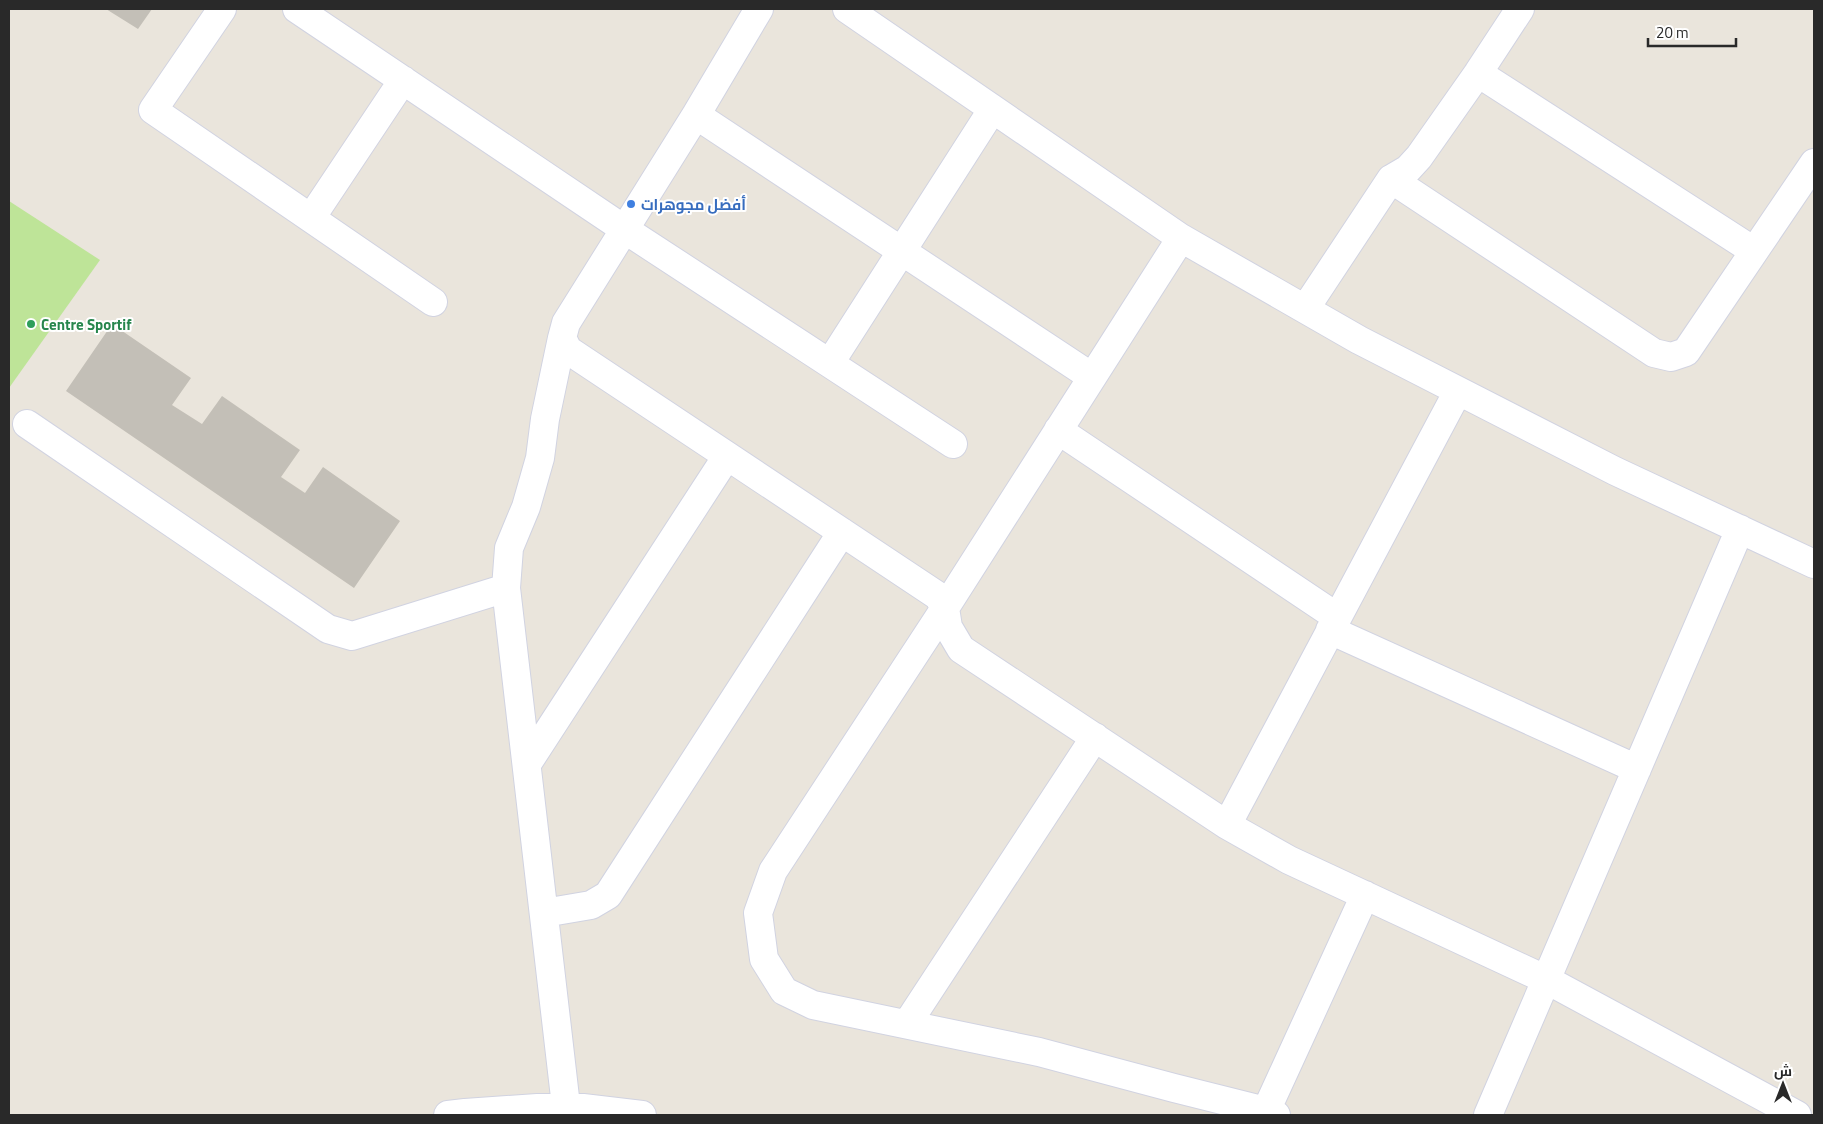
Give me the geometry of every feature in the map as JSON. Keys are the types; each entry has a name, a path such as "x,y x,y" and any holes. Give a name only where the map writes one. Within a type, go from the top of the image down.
{"street":[{"path":"222,9 153,110 433,302"},
{"path":"297,9 624,228 954,444"},
{"path":"566,1106 506,588 509,548 526,507 540,458 545,419 566,323 696,115 759,9"},
{"path":"847,9 1180,238 1359,340 1615,470 1814,564"},
{"path":"1304,309 1392,179 1408,169 1419,157 1520,9"},
{"path":"1478,73 1754,251"},
{"path":"311,218 403,80"},
{"path":"830,363 992,110"},
{"path":"696,115 1092,377"},
{"path":"1392,179 1654,353 1670,357 1686,352 1814,164"},
{"path":"1180,238 945,608 773,871 758,913 764,959 784,991 813,1006 1039,1052 1271,1113 1365,895"},
{"path":"562,338 568,350 938,596 945,608 948,627 961,649 1227,825 1289,860 1546,980 1797,1115"},
{"path":"1227,825 1458,390"},
{"path":"27,424 328,629 352,636 506,588"},
{"path":"1058,430 1334,623 1637,769"},
{"path":"527,764 727,456"},
{"path":"1488,1115 1740,529"},
{"path":"544,913 591,905 608,895 842,532"},
{"path":"907,1024 1095,737"},
{"path":"448,1115 566,1106 642,1115"}],"green space":[{"name":"Centre Sportif","path":"9,201 100,260 9,388"}],"building":[{"path":"106,9 152,9 138,29"},
{"path":"112,324 191,378 172,405 202,424 222,396 300,450 281,477 305,493 323,467 400,521 354,588 66,391"}],"place":[{"name":"أفضل مجوهرات","path":"631,204"},
{"name":"Centre Sportif","path":"31,324"}]}
